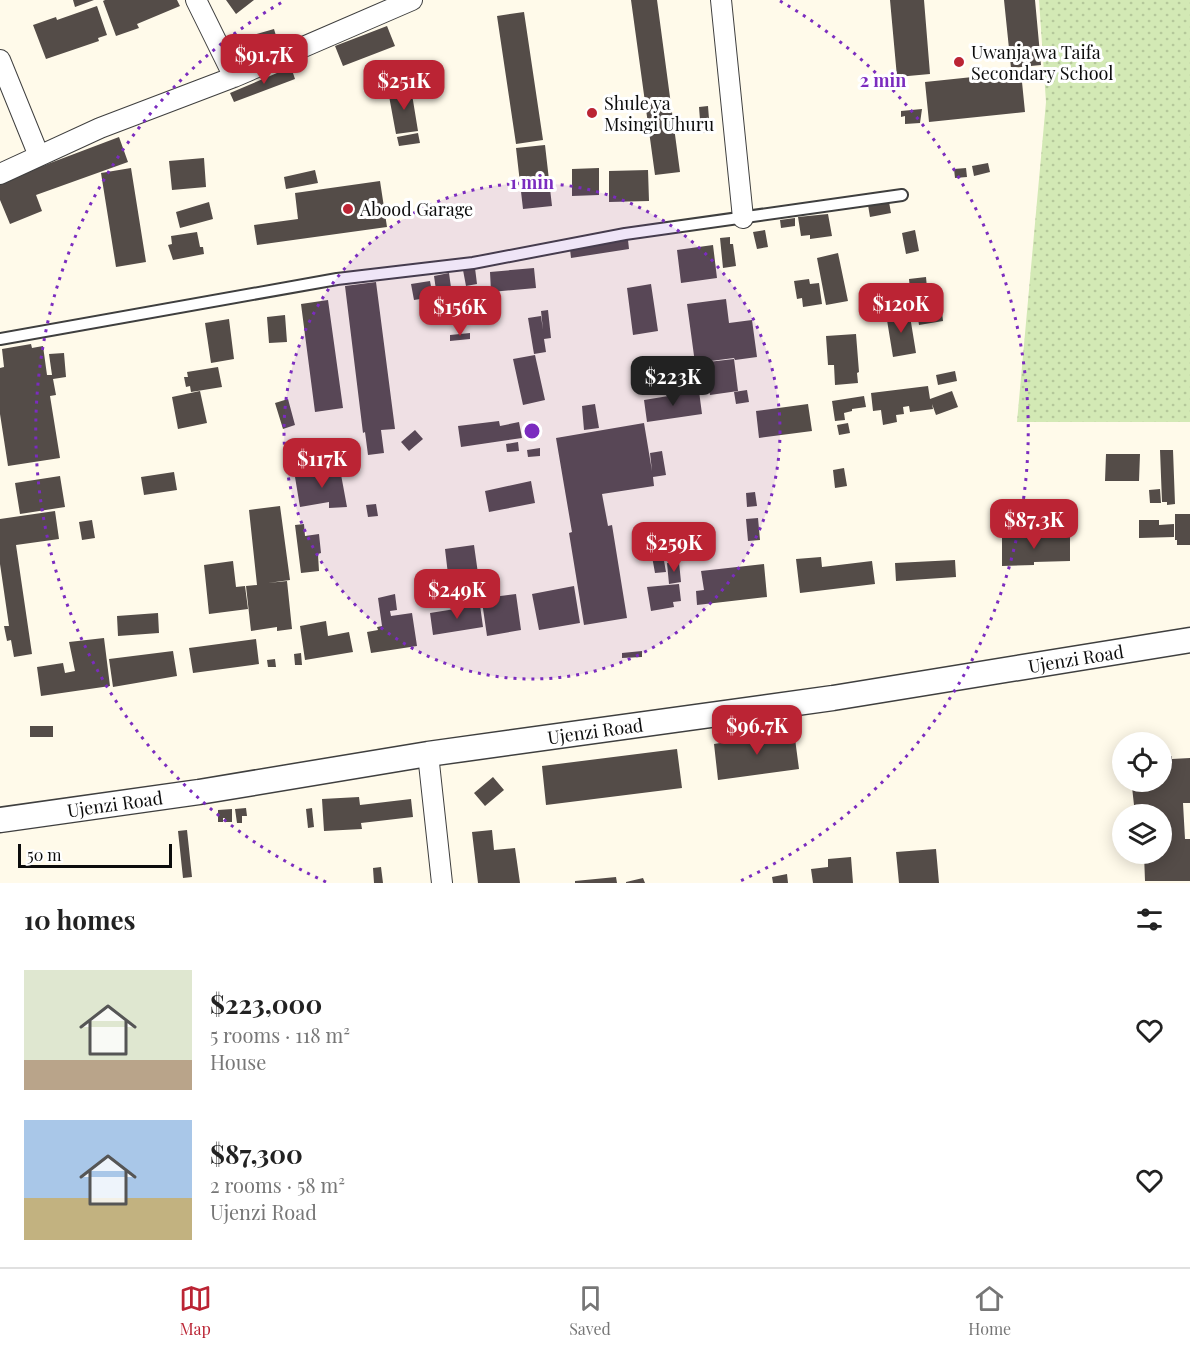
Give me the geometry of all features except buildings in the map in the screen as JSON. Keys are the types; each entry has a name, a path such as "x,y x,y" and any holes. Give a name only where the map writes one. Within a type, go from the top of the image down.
{"street":[{"path":"196,0 234,76"},
{"path":"0,174 99,128 234,76 412,0"},
{"path":"721,0 743,218"},
{"path":"0,60 39,156"},
{"name":"Ujenzi Road","path":"0,820 199,792 428,754 833,698 1190,640"},
{"path":"428,754 442,883"}],"lane":[{"path":"0,339 337,279 473,263 625,234 902,195"}],"green space":[{"path":"1039,0 1190,0 1190,422 1017,422 1046,102"}],"place":[{"name":"Uwanja wa Taifa Secondary School","path":"959,62"},
{"name":"Shule ya Msingi Uhuru","path":"592,113"},
{"name":"Abood Garage","path":"348,209"}]}
